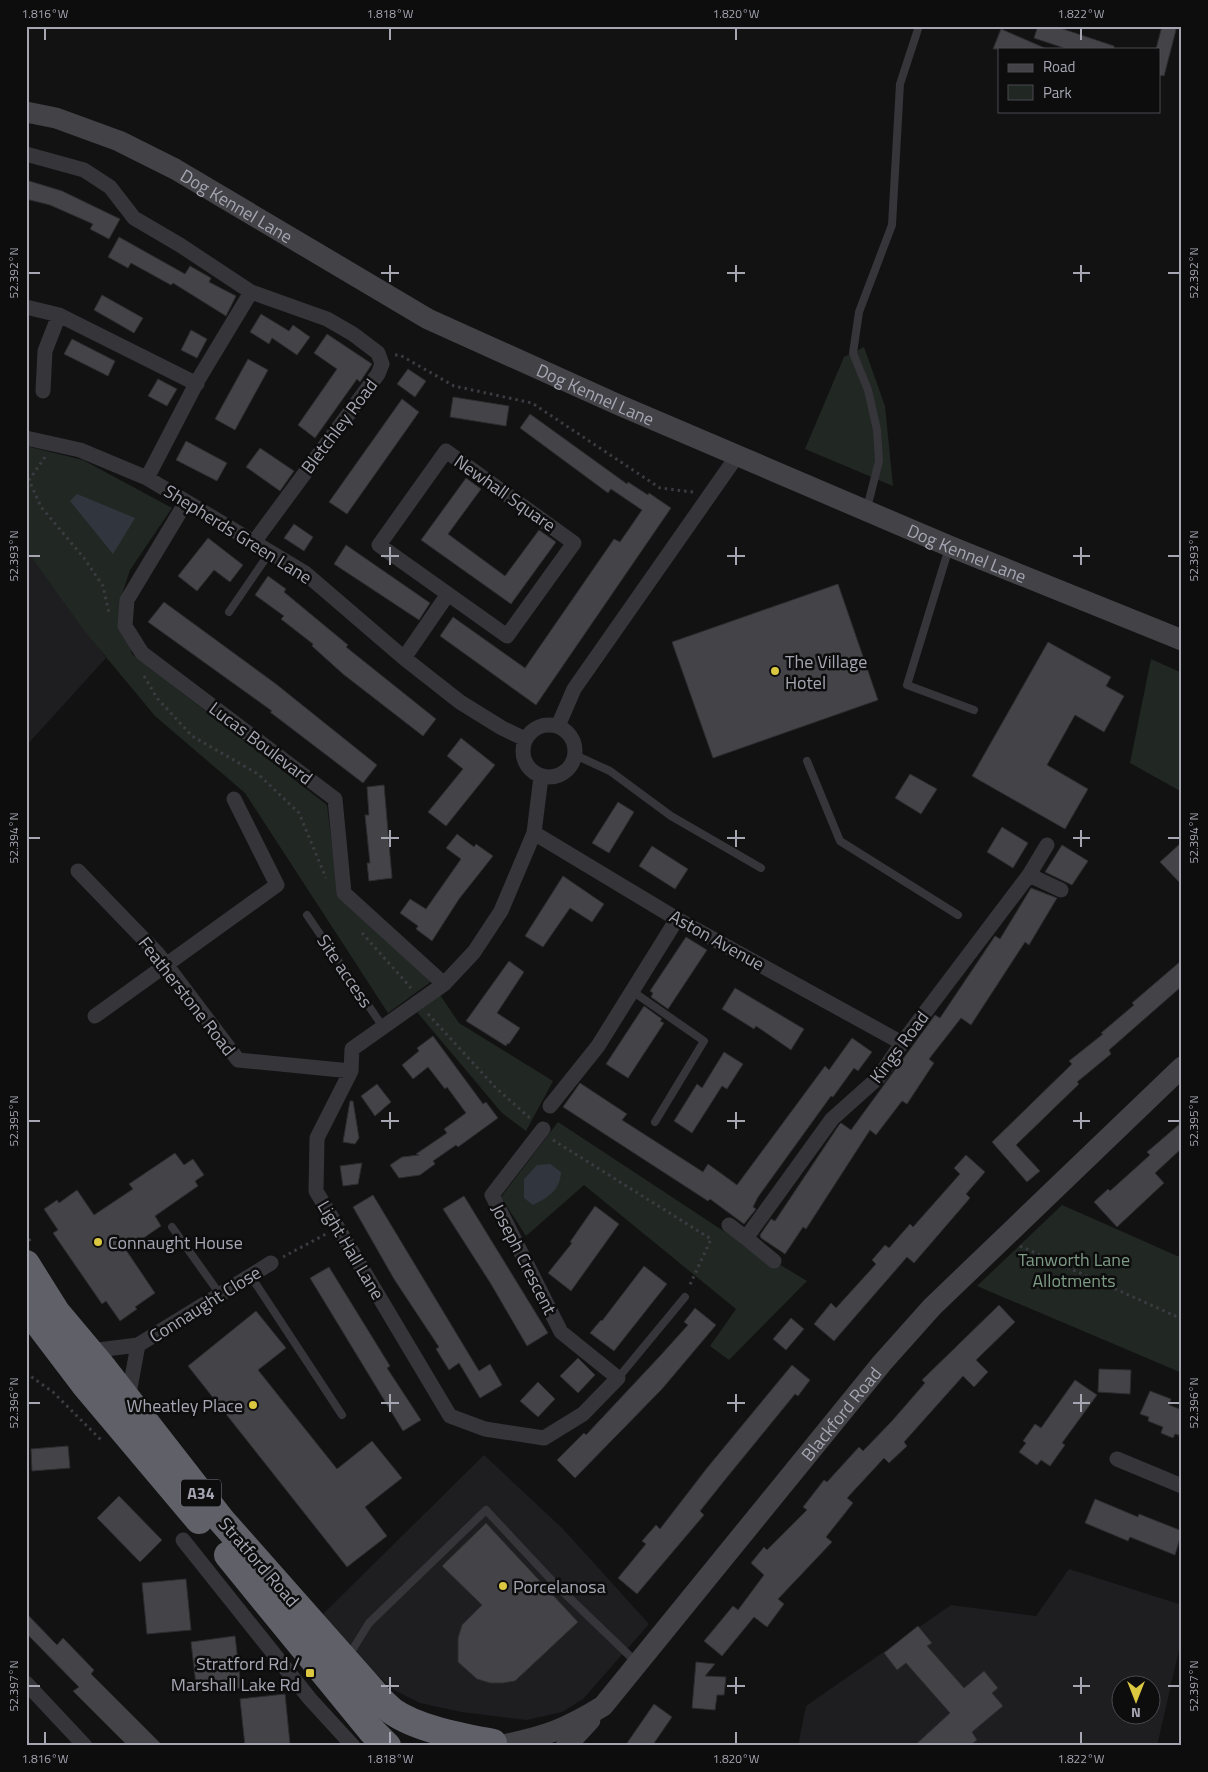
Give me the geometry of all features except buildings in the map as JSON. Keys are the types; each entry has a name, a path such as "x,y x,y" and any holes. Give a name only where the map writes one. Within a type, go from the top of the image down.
{"highway":[{"name":"Stratford Road","path":"26,1264 56,1312 90,1352 222,1521 391,1710 410,1721 495,1745"},
{"name":"Stratford Road","path":"26,1307 86,1386 221,1546 371,1730 388,1746"}],"street":[{"name":"Dog Kennel Lane","path":"26,112 56,118 119,141 175,169 428,319 738,456 950,546 1182,640"},
{"name":"Bletchley Road","path":"26,154 84,170 110,187 134,218 180,245 251,292 327,320 352,334 378,353 382,364 378,374 254,542"},
{"path":"147,478 196,384 251,292"},
{"path":"26,307 59,315 196,384"},
{"path":"43,391 45,350 59,315"},
{"name":"Shepherds Green Lane","path":"26,438 80,450 147,478 305,572 404,658 460,702 525,740"},
{"name":"Newhall Square","path":"446,451 574,543 507,636 448,594 379,545 446,451"},
{"path":"558,726 574,689 738,456"},
{"name":"Lucas Boulevard","path":"186,502 127,600 125,626 142,653 335,799 344,893 444,984"},
{"path":"404,658 448,594"},
{"path":"543,725 558,726 572,738 575,755 568,769 561,774 541,777 526,763 523,755 525,740 536,728 543,725"},
{"name":"Light Hall Lane","path":"541,777 534,833 502,912 474,952 444,984 352,1049 351,1071 317,1138 316,1191 450,1416 485,1429 544,1438 583,1414 618,1378"},
{"path":"95,1016 277,885 234,799"},
{"name":"Aston Avenue","path":"534,833 677,918 902,1043"},
{"name":"Kings Road","path":"746,1238 832,1119 879,1077 902,1043 1029,875 1047,845"},
{"name":"Featherstone Road","path":"78,871 166,965 238,1060 351,1071"},
{"path":"1029,875 1061,890"},
{"path":"550,1106 598,1046 677,918"},
{"name":"Blackford Road","path":"495,1745 544,1737 575,1723 603,1706 882,1363 932,1306 1182,1068"},
{"name":"Joseph Crescent","path":"543,1129 492,1195 561,1332 618,1378"},
{"path":"729,1225 774,1261"},
{"name":"Connaught Close","path":"90,1352 138,1345 219,1293 271,1263"},
{"name":"Connaught Close","path":"128,1400 138,1345"},
{"path":"1117,1459 1182,1486"},
{"path":"183,1540 310,1698 353,1746"},
{"path":"26,1683 85,1746"},
{"path":"566,1746 603,1706"}],"lane":[{"path":"866,510 879,461 877,430 868,390 852,353 860,312 892,225 900,84 919,26"},
{"path":"950,546 907,685 974,710"},
{"path":"228,612 270,552"},
{"path":"575,755 610,771 672,816 761,868"},
{"path":"807,762 840,840 958,915"},
{"name":"Site access","path":"307,915 383,1027"},
{"path":"632,991 704,1040 655,1122"},
{"path":"172,1228 219,1293"},
{"path":"250,1276 342,1415"},
{"path":"618,1378 685,1297"},
{"path":"345,1660 352,1653 369,1623 486,1510 557,1586 638,1664"}],"path":[{"path":"378,353 400,355 454,386 532,403 660,488 711,494"},
{"path":"54,444 29,480 41,507 84,558 103,586 110,619"},
{"path":"140,672 147,679 157,698 192,736 258,774 299,814 330,887"},
{"path":"357,927 495,1087 552,1139 711,1239 685,1297"},
{"path":"271,1263 338,1228"},
{"path":"1003,1238 1182,1319"}],"shaded area":[{"path":"77,494 135,518 113,554 70,501"},
{"path":"26,550 106,658 26,746"},
{"path":"550,1164 561,1172 558,1184 549,1196 533,1205 524,1198 524,1179 537,1165"},
{"path":"484,1455 563,1529 649,1624 583,1699 562,1712 526,1720 461,1712 420,1703 394,1690 352,1653 322,1615"},
{"path":"1069,1569 1182,1605 1182,1637 1157,1746 798,1746 806,1706 951,1605 1036,1616"}],"green space":[{"path":"864,347 885,406 893,486 805,449 844,357"},
{"path":"26,446 83,460 172,508 130,570 121,597 132,654 327,805 338,895 432,981 388,1013 245,793 155,716 86,633 26,550"},
{"path":"1151,659 1182,673 1182,792 1130,763"},
{"path":"440,995 459,1023 553,1081 526,1131 502,1113 417,1012"},
{"path":"558,1122 719,1228 807,1281 729,1360 710,1346 736,1309 584,1185 526,1236 501,1197"},
{"name":"Tanworth Lane Allotments","path":"1062,1205 1182,1258 1182,1373 977,1286"}],"place":[{"name":"The Village Hotel","path":"775,671"},
{"name":"Connaught House","path":"98,1242"},
{"name":"Wheatley Place","path":"253,1405"},
{"name":"Porcelanosa","path":"503,1586"},
{"name":"Stratford Rd / Marshall Lake Rd","path":"310,1673"}]}
